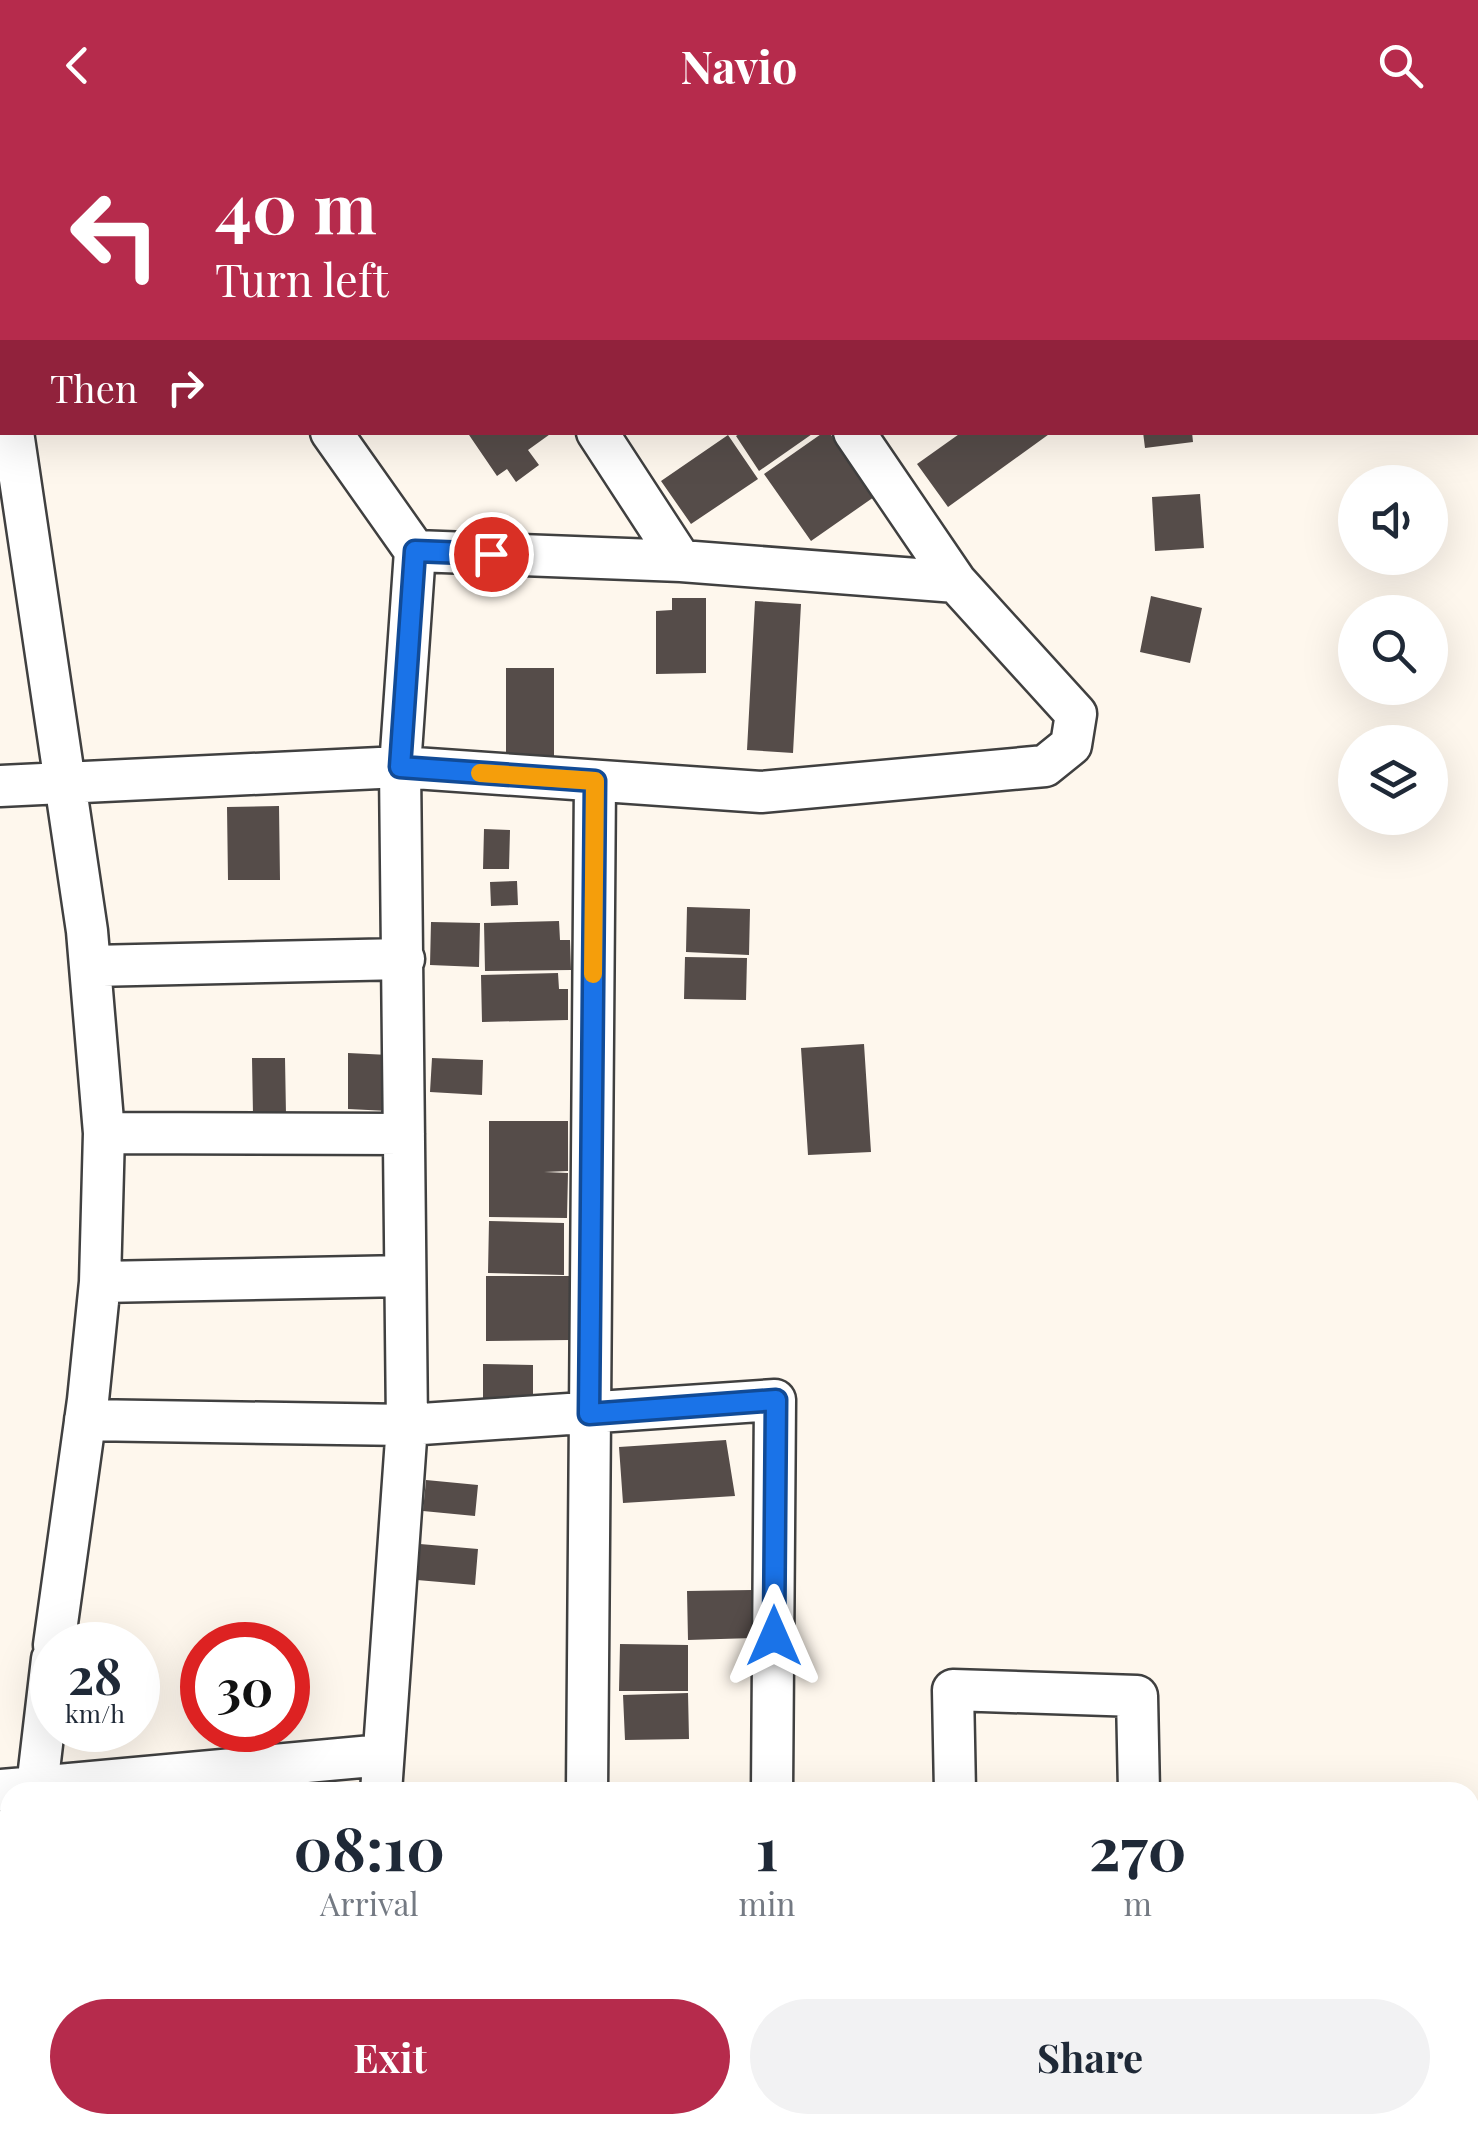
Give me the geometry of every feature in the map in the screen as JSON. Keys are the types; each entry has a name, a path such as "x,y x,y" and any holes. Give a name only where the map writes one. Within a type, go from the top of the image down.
{"street":[{"path":"13,435 92,966 104,1133 100,1282 57,1622"},
{"path":"204,1782 382,1774 406,1425 400,767 415,551 334,435"},
{"path":"599,435 681,561"},
{"path":"0,786 400,767 761,792 1044,766 1071,745 1076,714 956,582 856,435"},
{"path":"415,551 681,561 956,582"},
{"path":"587,1782 595,781"},
{"path":"92,966 404,959"},
{"path":"104,1133 404,1134"},
{"path":"100,1282 404,1276"},
{"path":"85,1420 406,1425 776,1400 772,1782"},
{"path":"955,1782 953,1690 1137,1696 1139,1782"},
{"path":"27,1782 33,1752"}],"building":[{"path":"469,435 549,435 528,450 539,465 516,482 507,469 497,476"},
{"path":"728,435 758,479 691,524 661,481"},
{"path":"738,435 811,435 759,471"},
{"path":"820,435 831,435 874,497 811,541 764,474"},
{"path":"958,435 1048,435 948,507 917,464"},
{"path":"1143,435 1192,435 1193,442 1145,448"},
{"path":"1200,494 1204,548 1155,551 1152,497"},
{"path":"1151,596 1202,608 1190,663 1140,652"},
{"path":"672,598 706,598 706,673 656,674 656,611 672,610"},
{"path":"755,601 801,604 793,753 747,750"},
{"path":"506,668 554,668 554,763 506,763"},
{"path":"279,806 280,880 228,880 227,807"},
{"path":"484,829 510,830 509,869 483,869"},
{"path":"517,881 518,905 491,906 490,882"},
{"path":"687,907 750,909 749,955 686,952"},
{"path":"559,921 560,940 570,940 571,970 485,971 484,923"},
{"path":"431,922 480,923 479,967 430,965"},
{"path":"685,957 747,958 746,1000 684,999"},
{"path":"558,973 559,989 568,989 568,1020 482,1022 481,975"},
{"path":"864,1044 871,1152 808,1155 801,1048"},
{"path":"348,1053 389,1055 388,1111 348,1109"},
{"path":"252,1058 285,1058 286,1115 253,1115"},
{"path":"432,1058 483,1060 482,1095 430,1092"},
{"path":"489,1121 568,1121 568,1171 544,1172 568,1173 567,1218 489,1217"},
{"path":"489,1221 564,1223 564,1275 488,1273"},
{"path":"486,1276 571,1276 570,1340 486,1341"},
{"path":"483,1364 533,1365 533,1405 483,1404"},
{"path":"726,1440 735,1496 623,1503 619,1447"},
{"path":"426,1480 478,1485 475,1516 423,1511"},
{"path":"420,1544 478,1549 475,1585 417,1580"},
{"path":"752,1590 753,1638 688,1640 687,1591"},
{"path":"620,1644 688,1645 688,1691 619,1691"},
{"path":"688,1693 689,1739 625,1740 623,1695"}],"slow traffic":[{"path":"480,773 595,781 593,974"}],"route":[{"path":"491,554 415,551 400,767 595,781 589,1414 776,1400 774,1636"}]}
